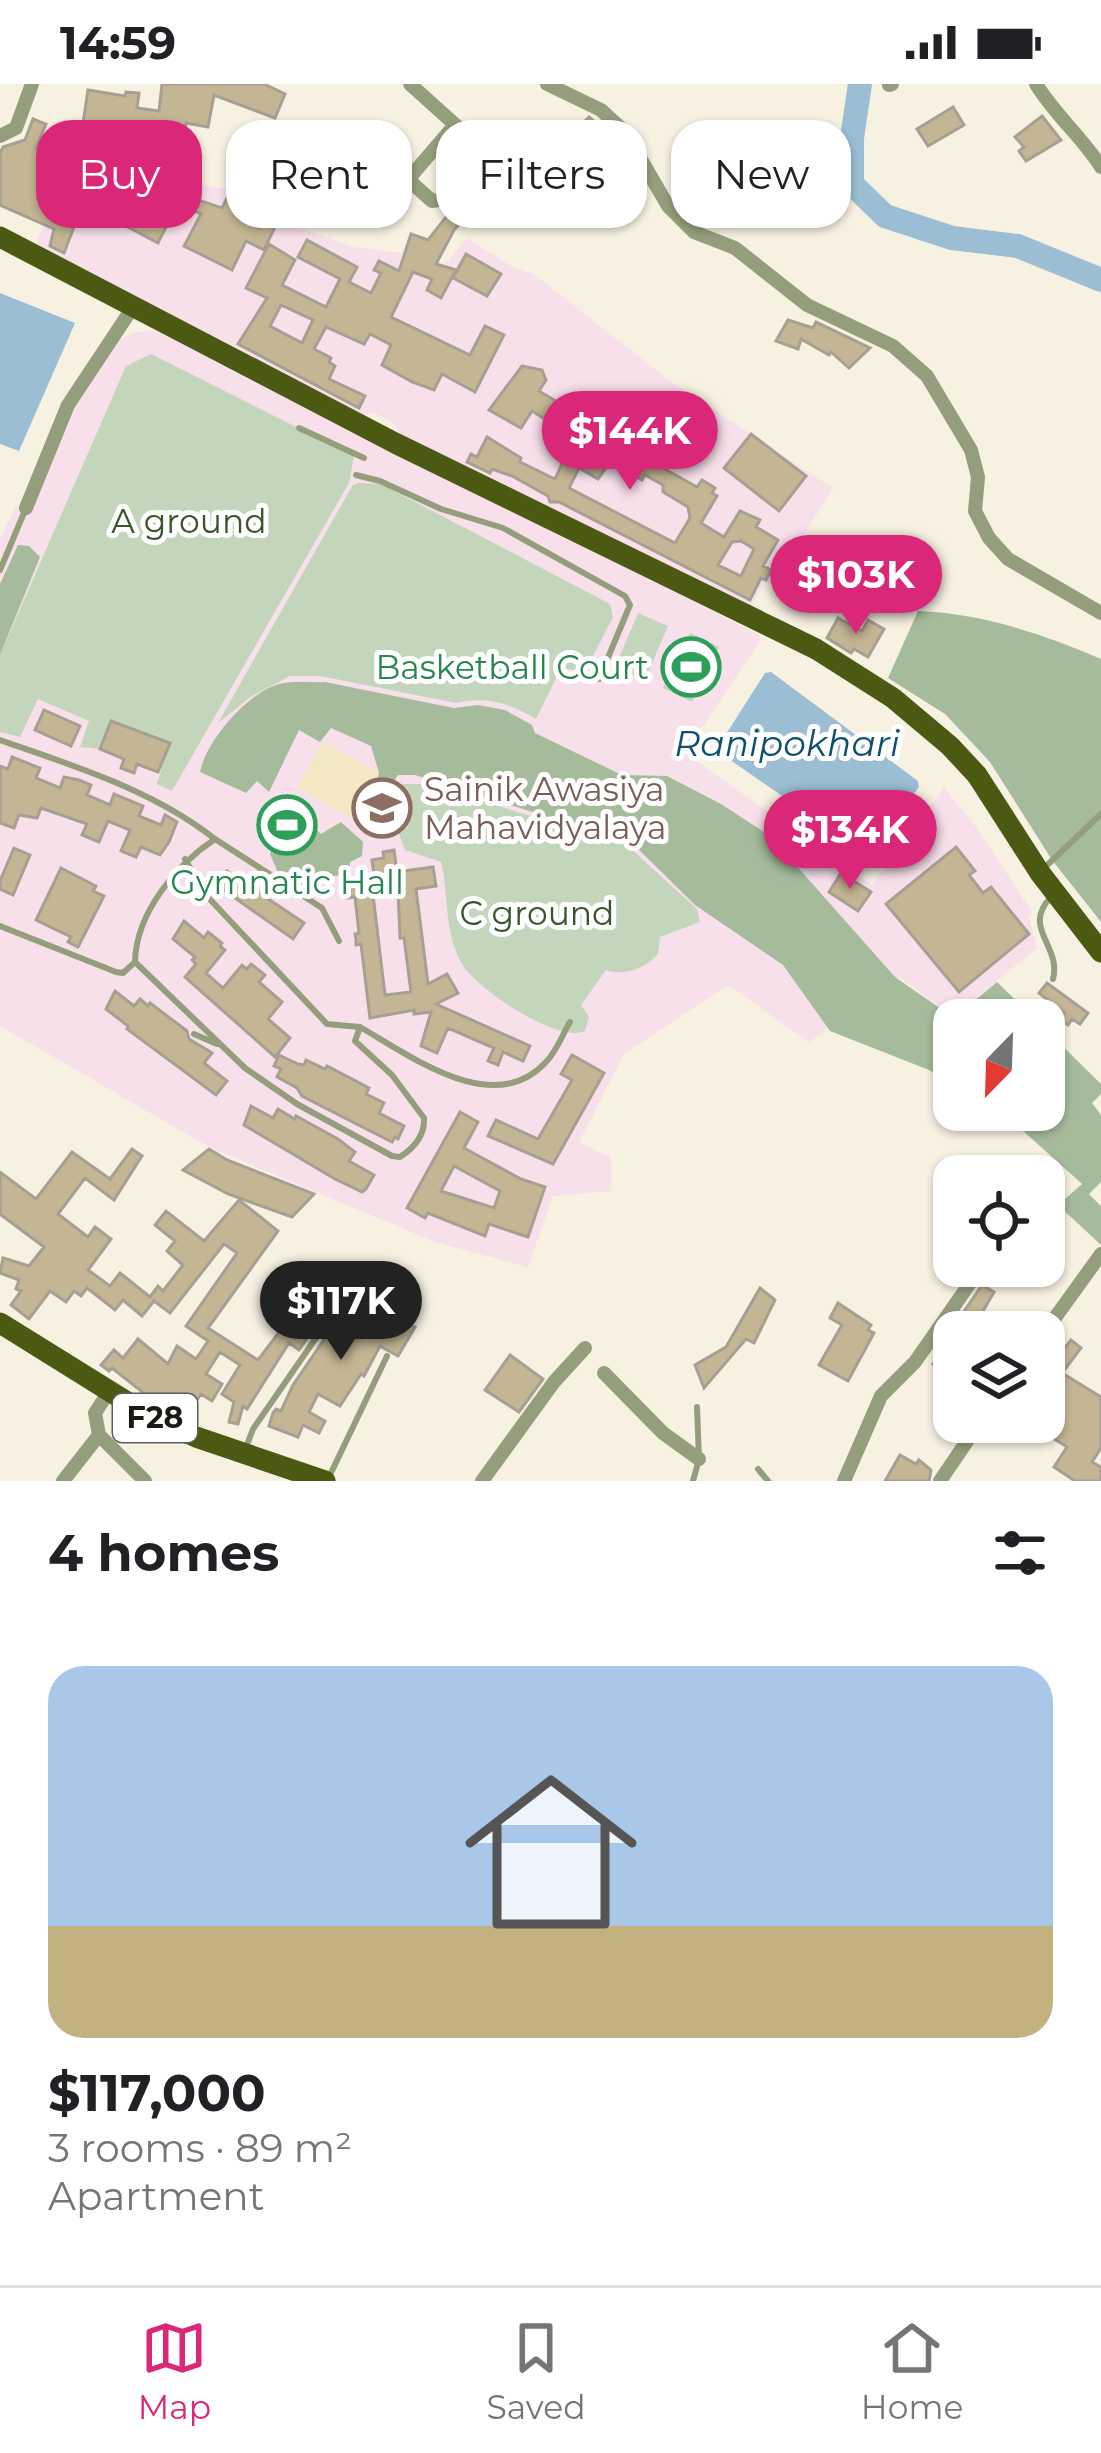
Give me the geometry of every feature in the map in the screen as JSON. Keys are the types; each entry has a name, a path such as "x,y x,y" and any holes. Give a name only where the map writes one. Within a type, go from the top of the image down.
{"main road":[{"path":"0,237 395,443 816,649 864,678 950,746 976,775 1040,873 1101,952"},
{"name":"F28","path":"0,1323 108,1393 183,1432 326,1481"}],"street":[{"path":"0,136 16,128 32,84"},
{"path":"410,84 448,120"},
{"path":"547,84 601,110 625,132 668,206 694,232 735,248 807,305 893,346 927,376 970,450 978,477 975,512 989,538 1008,559 1101,614"},
{"path":"1036,84 1057,117 1101,167"},
{"path":"454,126 491,157 493,164 490,174 460,206 446,199 432,201 412,183 411,176 454,126"},
{"path":"26,508 68,405 133,307"},
{"path":"1060,1311 1101,1255"},
{"path":"844,1481 881,1396 915,1362 967,1287"},
{"path":"482,1481 554,1382 586,1348"},
{"path":"604,1373 663,1433 699,1459"},
{"path":"108,1393 95,1413 99,1435 145,1481"},
{"path":"63,1481 99,1435"},
{"path":"940,1481 966,1443"}],"lane":[{"path":"299,428 364,458"},
{"path":"356,475 503,528 625,596 630,605 627,618 599,680"},
{"path":"0,570 26,508"},
{"path":"0,740 84,769 170,808 322,908 339,941"},
{"path":"1040,873 1101,814"},
{"path":"0,926 123,973 135,962 138,933 185,859 215,839"},
{"path":"185,859 204,893 327,1024 360,1027 446,1072 491,1087 532,1074 553,1054 570,1022"},
{"path":"1052,979 1056,965 1039,921 1041,907 1055,893"},
{"path":"135,962 245,1069 297,1104 400,1157 420,1138 424,1118 392,1075 356,1041 360,1027"},
{"path":"194,1034 220,1045"},
{"path":"243,1454 253,1429 354,1282"},
{"path":"326,1481 387,1356"},
{"path":"693,1481 699,1459 698,1407"},
{"path":"758,1469 768,1481"}],"shaded area":[{"path":"202,185 226,189 226,228 300,228 354,247 445,264 467,238 514,268 534,274 670,381 833,488 773,585 764,583 748,613 400,436 394,423 372,412 363,416 34,250 43,228 202,228"},
{"name":"Sainik Awasiya Mahavidyalaya","path":"159,330 307,400 759,635 760,641 685,753 872,885 944,788 977,828 1032,912 1029,918 1037,948 976,999 933,1002 899,977 809,1042 728,985 624,1054 579,1142 611,1158 611,1191 553,1196 528,1267 435,1242 209,1147 0,1026 0,539 16,506 32,510 105,348 135,332"}],"green space":[{"name":"A ground","path":"151,354 354,456 349,483 172,791 157,784 169,743 112,721 100,749 80,747 89,721 38,699 20,737 0,732 0,655 126,366"},
{"path":"359,483 381,484 610,604 613,617 585,672 561,668 536,719 497,702 456,703 320,676 290,676 252,696 218,723 347,495"},
{"path":"18,545 29,546 40,557 0,655 0,584"},
{"path":"918,611 1011,626 1101,659 1101,922 1052,860 990,762 945,714 888,678"},
{"name":"Basketball Court","path":"638,613 668,626 645,680 615,667"},
{"name":"Basketball Court","path":"690,633 719,647 692,702 663,688"},
{"path":"294,682 325,682 454,708 478,705 505,710 532,725 535,733 622,775 667,776 721,804 770,836 895,977 933,1003 933,1072 830,1031 783,965 695,905 632,843 415,775 398,775 386,794 374,795 379,773 371,746 331,728 320,742 299,730 269,792 257,781 246,793 200,772 219,733 240,709 264,690"},
{"name":"C ground","path":"401,784 427,784 628,846 697,909 700,922 660,937 658,954 641,967 627,972 606,970 581,1005 589,1017 585,1031 572,1033 537,1022 482,986 461,962 449,925 441,862 405,850 391,813 391,797"},
{"path":"341,822 363,842 362,856 350,862 349,873 312,881 304,892 279,875 270,854 274,845 291,843 301,848 315,828 321,834"},
{"path":"997,982 1014,999 977,999"},
{"path":"1065,1049 1101,1084 1101,1094 1092,1103 1101,1115 1101,1182 1089,1194 1101,1206 1101,1245 1065,1212 1065,1199 1082,1184 1065,1169 1065,1155 1050,1155 1023,1131 1065,1131"}],"sand":[{"path":"323,741 379,773 352,819 297,787"}],"water":[{"path":"0,293 75,323 19,451 0,444"},
{"name":"Ranipokhari","path":"771,672 918,781 919,787 868,856 716,750 765,673"}],"building":[{"path":"162,84 264,84 285,94 275,118 214,95 208,127 202,126 202,120 84,120 88,90 125,96 126,92 139,93 137,108 159,111"},
{"path":"953,107 964,125 928,146 917,129"},
{"path":"1042,116 1061,140 1026,161 1019,151 1024,147 1015,137"},
{"path":"36,120 36,221 0,205 0,153 3,147 25,140"},
{"path":"226,200 226,228 275,228 264,250 246,241 232,270 184,246 194,228 202,228 202,201 222,208"},
{"path":"74,228 64,253 50,246 54,229"},
{"path":"130,228 166,228 158,243"},
{"path":"437,228 456,228 436,264 456,270 441,298 427,290 432,279 413,272 391,317 470,355 485,326 504,335 475,392 442,374 434,390 412,382 382,365 391,345 370,334 364,344 326,327 314,349 331,358 335,366 329,379 365,396 359,408 238,344 267,298 246,288 269,244 295,260 282,285 326,307 340,279 298,257 307,240 357,267 349,282 371,293 381,273 374,270 379,261 399,271 411,234 428,240","holes":["281,305 313,320 302,343 270,326"]},
{"path":"466,254 501,274 487,296 453,278"},
{"path":"788,320 813,328 816,322 870,348 849,368 831,352 801,339 798,349 776,341"},
{"path":"522,366 542,370 546,380 539,391 571,410 576,403 589,411 586,416 592,420 576,447 599,460 613,436 619,439 624,432 637,440 631,450 697,487 702,480 715,488 712,493 717,496 701,523 724,537 740,511 760,520 756,527 778,540 763,566 771,570 766,580 761,578 750,600 559,502 550,502 548,496 512,476 492,469 490,473 467,462 471,454 477,457 487,437 521,458 520,462 555,479 564,459 557,455 564,431 532,411 521,428 489,410","holes":["615,464 642,480 645,475 663,485 663,492 688,507 690,518 675,543 569,488 579,468 598,479 608,465","741,541 754,549 741,576 718,565 732,542"]},
{"path":"751,434 806,476 779,511 724,468"},
{"path":"838,618 862,631 868,620 884,629 868,657 827,638"},
{"path":"44,710 80,726 71,746 35,730"},
{"path":"111,721 170,743 158,772 137,764 134,773 121,768 124,759 100,749"},
{"path":"12,757 40,768 36,778 60,788 64,777 79,780 91,785 87,795 110,805 114,794 143,806 139,816 161,825 165,815 177,822 169,842 160,855 141,847 136,857 121,851 130,830 108,821 99,842 82,835 87,824 41,808 37,818 19,815 14,828 0,823 0,766 8,769"},
{"name":"Gymnatic Hall","path":"276,806 308,826 298,843 288,837 283,846 274,841 280,832 266,823"},
{"path":"956,847 975,871 969,875 983,893 991,887 1029,934 959,992 886,904"},
{"path":"14,848 30,855 13,895 0,889 0,881"},
{"path":"394,850 397,872 433,867 436,886 416,889 428,984 447,974 458,993 436,1004 530,1046 523,1061 503,1052 498,1065 488,1061 494,1048 448,1028 437,1053 421,1046 431,1012 414,1014 414,1010 370,1018 361,944 356,945 355,897 347,898 344,879 374,875 372,860 384,858 383,852","holes":["398,891 400,938 404,938 411,992 385,995 373,895"]},
{"path":"61,868 96,886 93,891 104,896 78,947 68,942 71,937 36,920"},
{"path":"227,871 304,923 293,939 218,886"},
{"path":"841,873 871,892 858,911 829,892"},
{"path":"184,921 204,938 208,932 222,943 225,950 206,973 223,988 242,965 247,969 251,964 265,975 259,982 282,1002 268,1019 290,1038 275,1057 185,977 196,964 195,957 173,939"},
{"path":"1047,983 1088,1013 1080,1024 1072,1019 1068,1025 1065,999 1046,999 1039,993"},
{"path":"115,991 134,1006 140,999 150,1003 212,1053 204,1063 227,1081 216,1095 106,1009"},
{"path":"279,1055 298,1064 306,1060 327,1066 369,1088 366,1094 384,1103 379,1113 404,1126 398,1139 392,1142 302,1096 277,1077 281,1069 274,1066"},
{"path":"572,1055 604,1073 553,1164 488,1136 496,1120 538,1139 572,1080 561,1074"},
{"path":"251,1106 273,1118 278,1109 338,1139 355,1152 349,1161 374,1175 366,1189 362,1192 335,1179 244,1125"},
{"path":"460,1112 478,1122 464,1148 545,1187 528,1237 489,1224 485,1236 407,1208","holes":["454,1166 500,1191 494,1208 441,1191"]},
{"path":"132,1149 142,1156 114,1200 85,1178 58,1214 88,1237 95,1227 111,1239 88,1270 110,1286 120,1273 150,1297 158,1286 163,1291 183,1265 167,1251 175,1241 155,1225 166,1211 204,1241 239,1200 278,1231 208,1328 258,1360 321,1277 339,1292 299,1350 289,1343 247,1409 243,1406 238,1424 229,1422 234,1402 222,1394 240,1365 220,1352 206,1374 222,1384 212,1401 201,1394 191,1409 180,1402 174,1411 101,1365 114,1350 123,1358 138,1339 168,1364 177,1346 196,1359 208,1341 186,1326 237,1253 224,1244 170,1313 154,1301 142,1316 123,1300 115,1310 87,1288 81,1296 74,1291 66,1302 50,1291 29,1319 11,1305 21,1291 16,1289 19,1280 0,1273 3,1258 29,1266 44,1247 0,1214 0,1172 36,1199 72,1152 110,1179"},
{"path":"209,1149 314,1194 292,1217 228,1194 183,1170"},
{"path":"981,1287 994,1292 983,1311 964,1311"},
{"path":"760,1288 775,1300 754,1343 746,1339 704,1388 695,1365 726,1347"},
{"path":"354,1296 415,1327 398,1356 380,1346 340,1406 318,1394 309,1412 325,1421 319,1433 303,1425 298,1437 269,1426 273,1413 281,1411 293,1385"},
{"path":"838,1303 871,1325 868,1330 874,1333 848,1381 819,1365 842,1325 830,1318"},
{"path":"1071,1340 1081,1348 1065,1369 1065,1348"},
{"path":"510,1355 543,1379 519,1412 485,1390"},
{"path":"1065,1375 1101,1397 1101,1448 1092,1462 1101,1467 1101,1481 1075,1481 1054,1467 1067,1447 1061,1443 1065,1443"},
{"path":"900,1455 916,1464 919,1460 931,1470 929,1481 885,1481"}],"waterway":[{"path":"860,84 852,138 852,184 885,216 952,238 1018,246 1101,280"}],"place":[{"name":"Basketball Court","path":"691,667"},
{"name":"Sainik Awasiya Mahavidyalaya","path":"382,808"},
{"name":"Gymnatic Hall","path":"287,825"}]}
